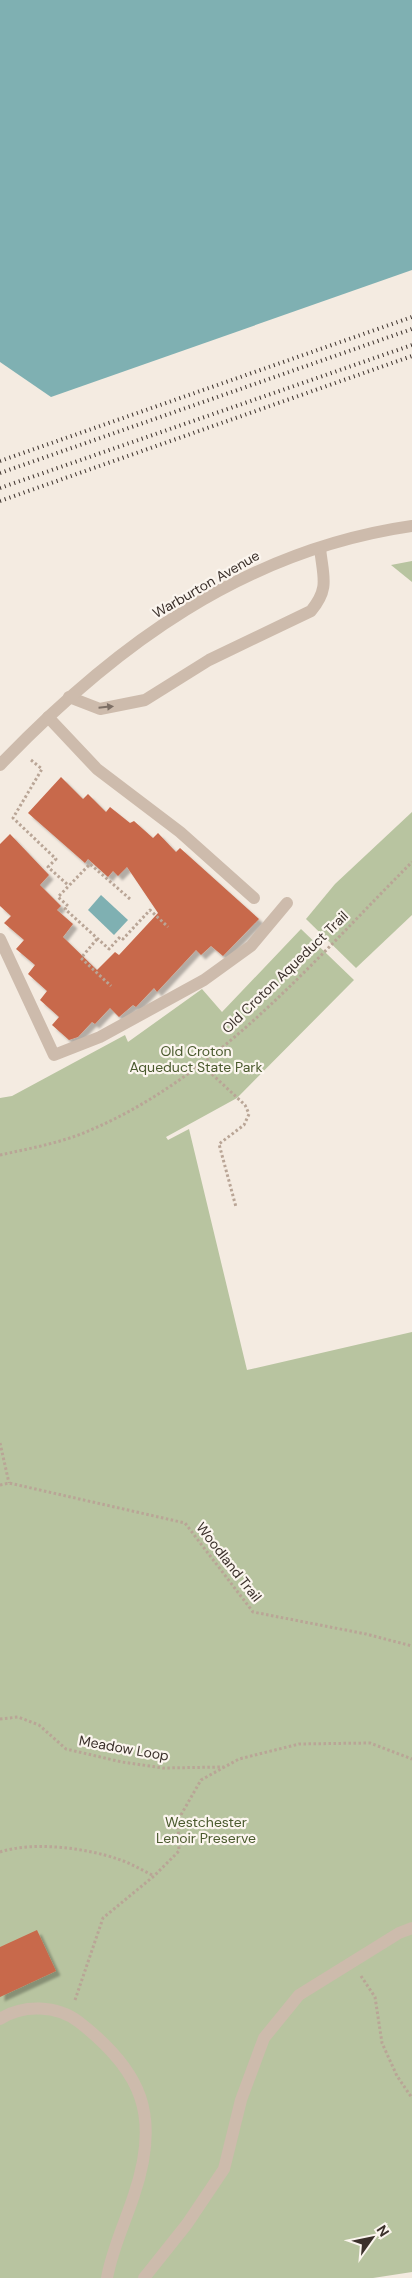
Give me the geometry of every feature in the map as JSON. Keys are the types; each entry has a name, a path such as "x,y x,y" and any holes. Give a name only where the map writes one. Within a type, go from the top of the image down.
{"street":[{"name":"Warburton Avenue","path":"0,765 69,697 114,659 180,613 256,570 320,548 386,530 412,526"},
{"path":"69,697 100,709 145,700 209,660 311,612 320,600 324,590 320,548"},
{"path":"48,717 97,770 180,832 254,898"},
{"path":"0,939 54,1055 100,1037 204,980 251,946 287,902"},
{"path":"144,2278 187,2224 224,2169 241,2100 264,2038 299,1994 399,1933 412,1928"},
{"path":"0,2019 26,2009 48,2008 70,2015 110,2048 121,2061 142,2099 145,2121 145,2144 141,2171 117,2239 107,2278"}],"path":[{"path":"31,760 42,770 13,818 56,859 48,867 68,886"},
{"name":"Old Croton Aqueduct Trail","path":"0,1154 79,1135 108,1122 201,1064 222,1049 254,1021 412,862"},
{"path":"130,899 90,864 58,897 68,906 65,909 109,950 120,937 123,939 150,910 168,927"},
{"path":"97,939 81,958 111,986"},
{"path":"201,1064 245,1105 249,1114 244,1125 219,1144 236,1206"},
{"path":"0,1443 9,1483"},
{"name":"Woodland Trail","path":"0,1485 9,1483 185,1523 253,1612 366,1634 412,1646"},
{"name":"Meadow Loop","path":"0,1719 18,1717 39,1725 66,1749 122,1762 163,1768 224,1767"},
{"path":"70,2015 103,1918 154,1876 179,1850 178,1820 201,1780 239,1759 299,1744 370,1743 412,1759"},
{"path":"0,1852 10,1849 62,1846 118,1859 154,1876"},
{"path":"351,1962 374,1997 382,2043 397,2076 412,2098"}],"green space":[{"path":"412,561 412,582 391,565"},
{"path":"412,812 412,915 356,968 306,919 335,884"},
{"name":"Westchester Lenoir Preserve","path":"301,929 354,980 237,1098 166,1137 168,1140 189,1129 247,1370 412,1332 412,2272 373,2278 0,2278 0,1098 12,1096 125,1035 128,1042 202,989 222,1012"}],"water":[{"path":"0,0 412,0 412,270 51,397 0,362"},
{"path":"101,895 128,920 114,935 88,910"}],"building":[{"path":"61,777 83,799 88,794 106,812 110,807 130,823 134,821 153,838 158,833 176,852 180,848 259,919 223,956 211,946 201,955 196,950 157,992 154,988 136,1007 133,1005 119,1017 110,1008 95,1024 92,1022 78,1037 69,1040 52,1025 59,1017 40,1000 47,991 28,974 35,965 16,949 24,940 4,923 11,916 0,906 0,844 10,834 49,875 40,885 61,906 57,910 73,924 63,937 97,970 115,952 119,955 158,913 127,867 118,876 113,871 108,877 88,859 85,863 28,813"},
{"path":"37,1930 56,1971 0,1997 0,1947"}],"railway":[{"path":"0,461 412,317"},
{"path":"0,473 412,329"},
{"path":"0,488 412,345"},
{"path":"0,501 412,356"}],"park label":[{"name":"Old Croton Aqueduct State Park","path":"196,1060"}]}
